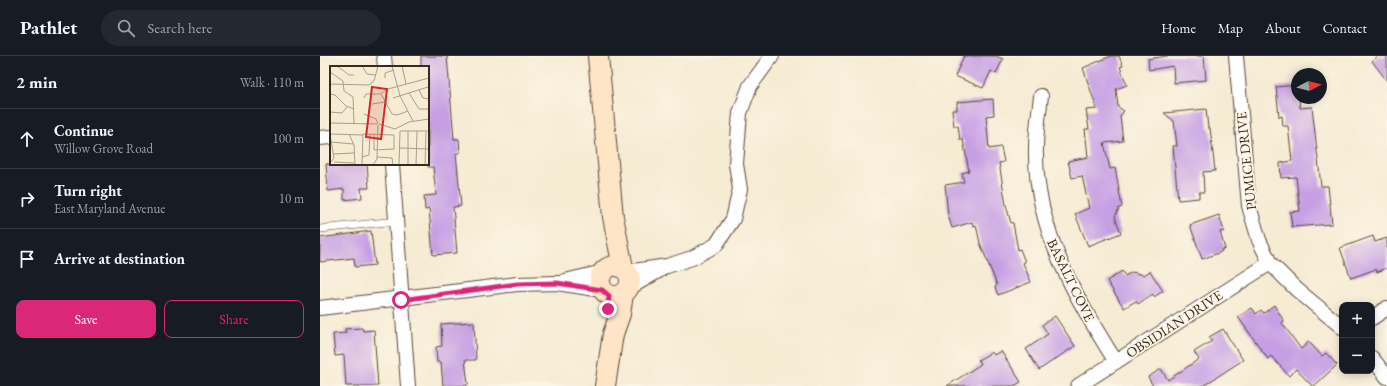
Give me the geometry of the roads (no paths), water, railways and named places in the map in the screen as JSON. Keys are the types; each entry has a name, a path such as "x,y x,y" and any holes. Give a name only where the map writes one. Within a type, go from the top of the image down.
{"street":[{"path":"384,56 385,66"},
{"path":"598,56 613,217 615,281 608,309 613,334 604,386"},
{"path":"320,308 401,300 517,284 615,281 692,258 716,245 733,219 740,189 736,164 740,113 750,86 772,56"},
{"name":"PUMICE DRIVE","path":"1236,56 1249,206 1259,240 1270,262 1296,289 1339,325"},
{"name":"BASALT COVE","path":"1041,96 1036,148 1039,190 1048,235 1066,275 1090,321 1116,362"},
{"path":"320,138 330,137"},
{"path":"392,165 408,386"},
{"name":"OBSIDIAN DRIVE","path":"1078,386 1270,262"},
{"path":"1375,316 1387,308"},
{"path":"1375,362 1387,377"}],"lane":[{"path":"320,229 387,222 396,223"}]}
